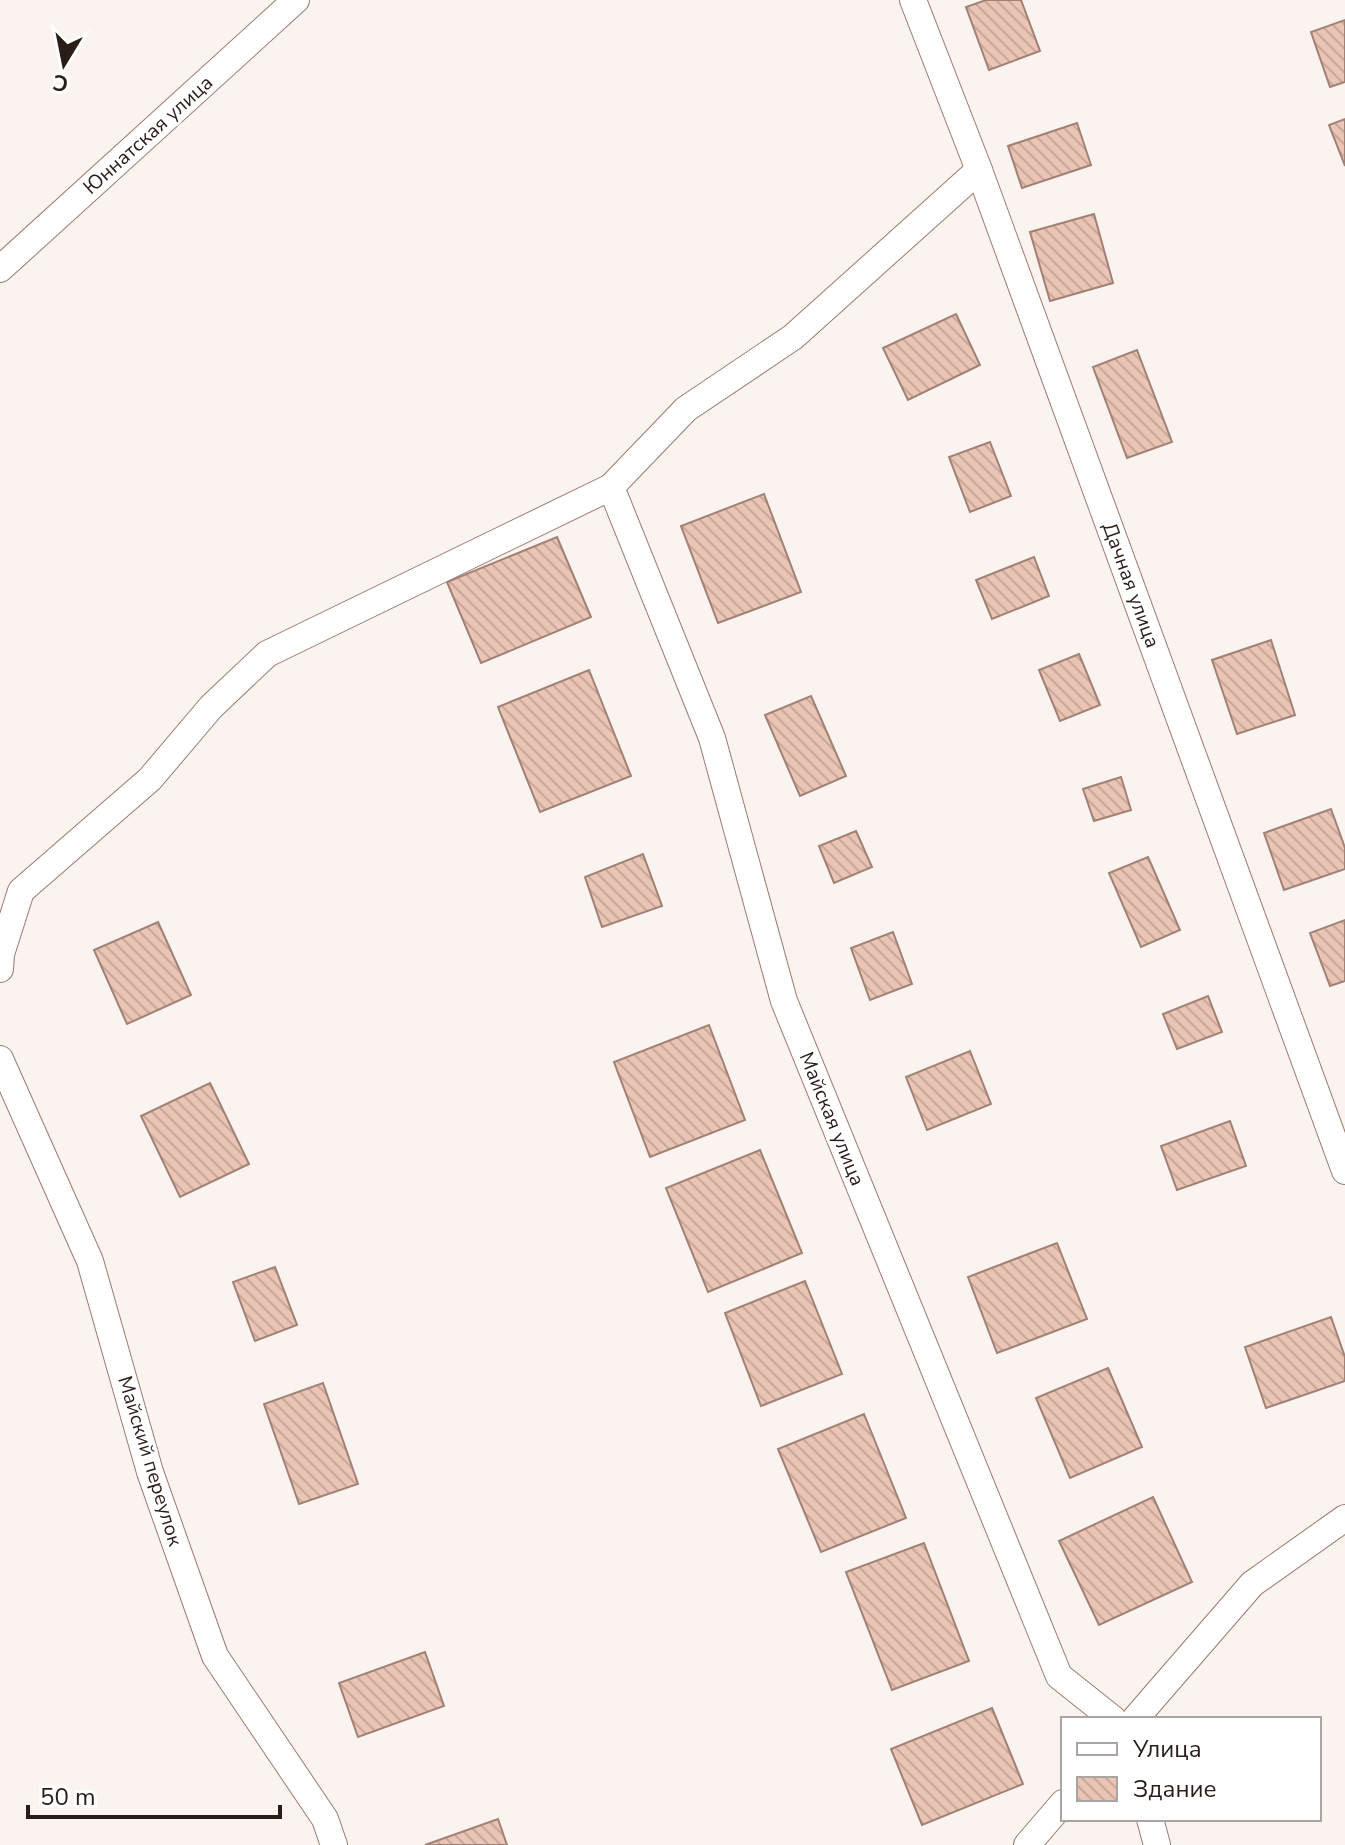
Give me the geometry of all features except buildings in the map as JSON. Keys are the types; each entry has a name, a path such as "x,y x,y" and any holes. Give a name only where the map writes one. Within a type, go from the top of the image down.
{"street":[{"name":"Юннатская улица","path":"0,269 296,0"},
{"name":"Дачная улица","path":"913,0 979,170 1345,1171"},
{"path":"0,969 1,954 21,891 150,779 211,707 267,654 611,487 686,409 793,337 979,170"},
{"name":"Майская улица","path":"611,487 712,738 784,1001 1059,1676 1110,1717"},
{"name":"Майский переулок","path":"0,1059 90,1261 150,1472 215,1656 325,1819 334,1845"},
{"path":"1137,1717 1252,1584 1345,1518"},
{"path":"1027,1845 1061,1805"},
{"path":"1151,1821 1157,1845"}]}
